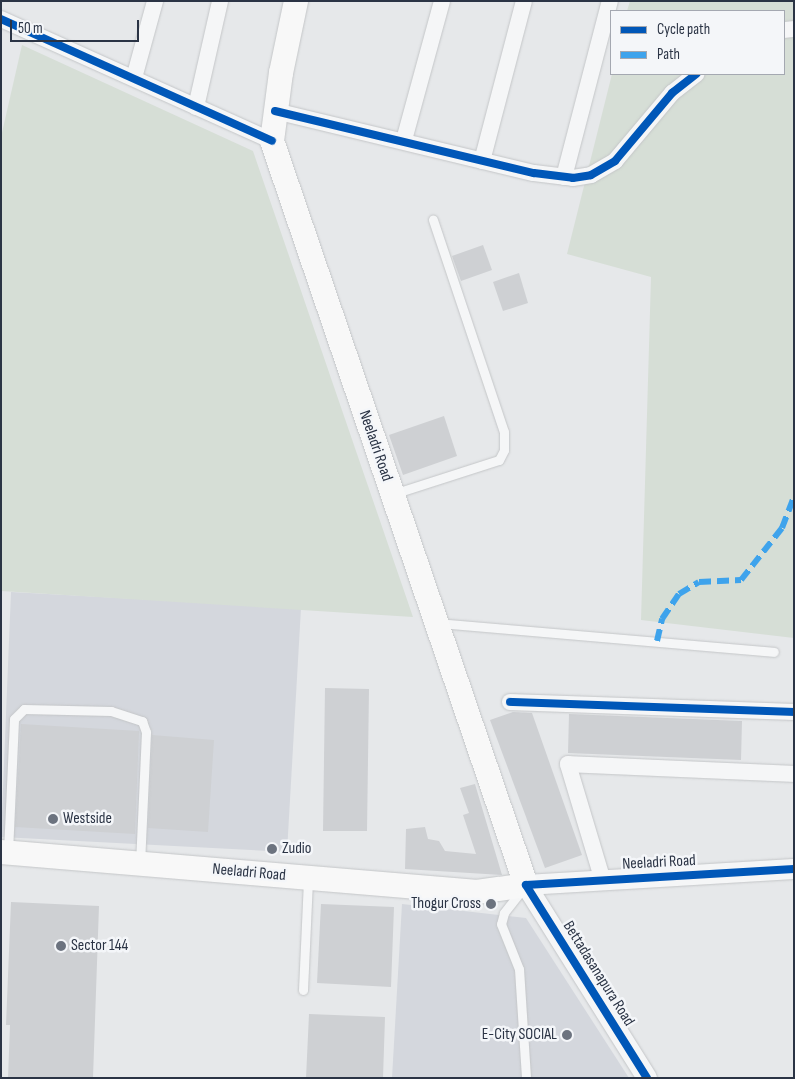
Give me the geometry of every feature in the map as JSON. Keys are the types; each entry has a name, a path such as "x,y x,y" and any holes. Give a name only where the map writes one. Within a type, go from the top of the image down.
{"main road":[{"name":"Neeladri Road","path":"5,852 478,892 526,885 272,141 275,111 296,1"}],"street":[{"path":"134,78 155,1"},
{"path":"196,107 220,1"},
{"path":"404,140 442,1"},
{"path":"482,161 524,1"},
{"path":"564,177 610,1"},
{"path":"1,19 272,141"},
{"path":"275,111 404,140 482,161 564,177 591,175 615,162 672,93 695,75"},
{"path":"510,702 794,712"},
{"path":"603,880 568,764 794,774"},
{"name":"Neeladri Road","path":"526,885 794,869"},
{"name":"Bettadasanapura Road","path":"526,885 647,1078"}],"lane":[{"path":"392,494 499,460 504,450 504,432 433,220"},
{"path":"436,622 774,652"},
{"path":"5,852 14,720 24,708 111,711 142,721 146,732 140,863"},
{"path":"303,990 308,878"},
{"path":"526,885 504,913 501,924 519,969 526,1078"}],"shaded area":[{"path":"630,1 794,1 794,638 641,620 651,277 567,254 612,75 785,75 785,10 627,10"},
{"path":"22,45 253,151 413,617 1,591 1,137"},
{"path":"11,592 301,608 287,852 1,837"},
{"path":"402,904 526,918 629,1078 392,1078"}],"building":[{"path":"483,245 492,270 461,281 452,256"},
{"path":"519,273 528,303 503,311 493,282"},
{"path":"444,416 457,456 403,475 389,435"},
{"path":"325,688 369,689 367,831 323,831"},
{"path":"513,712 532,713 582,855 545,868 490,720"},
{"path":"569,714 742,721 741,760 568,753"},
{"path":"21,724 139,731 135,834 15,827"},
{"path":"152,735 214,740 208,832 148,828"},
{"path":"475,784 502,875 405,869 406,829 425,827 428,839 439,841 445,851 476,854 463,815 469,813 460,788"},
{"path":"11,902 99,906 93,1078 8,1078 10,1025 6,1025"},
{"path":"321,904 394,907 391,987 317,983"},
{"path":"309,1014 385,1017 383,1078 306,1078"}],"marked path":[{"path":"657,641 662,619 679,594 699,582 741,580 782,528 794,497"}],"cycle path":[{"path":"1,19 272,141"},
{"path":"275,111 534,173 573,178 591,175 615,161 672,93 695,75"},
{"path":"510,702 794,712"},
{"path":"647,1078 526,885 794,869"}],"place":[{"name":"Westside","path":"53,819"},
{"name":"Zudio","path":"272,849"},
{"name":"Thogur Cross","path":"491,904"},
{"name":"Sector 144","path":"61,946"},
{"name":"E-City SOCIAL","path":"567,1035"}]}
